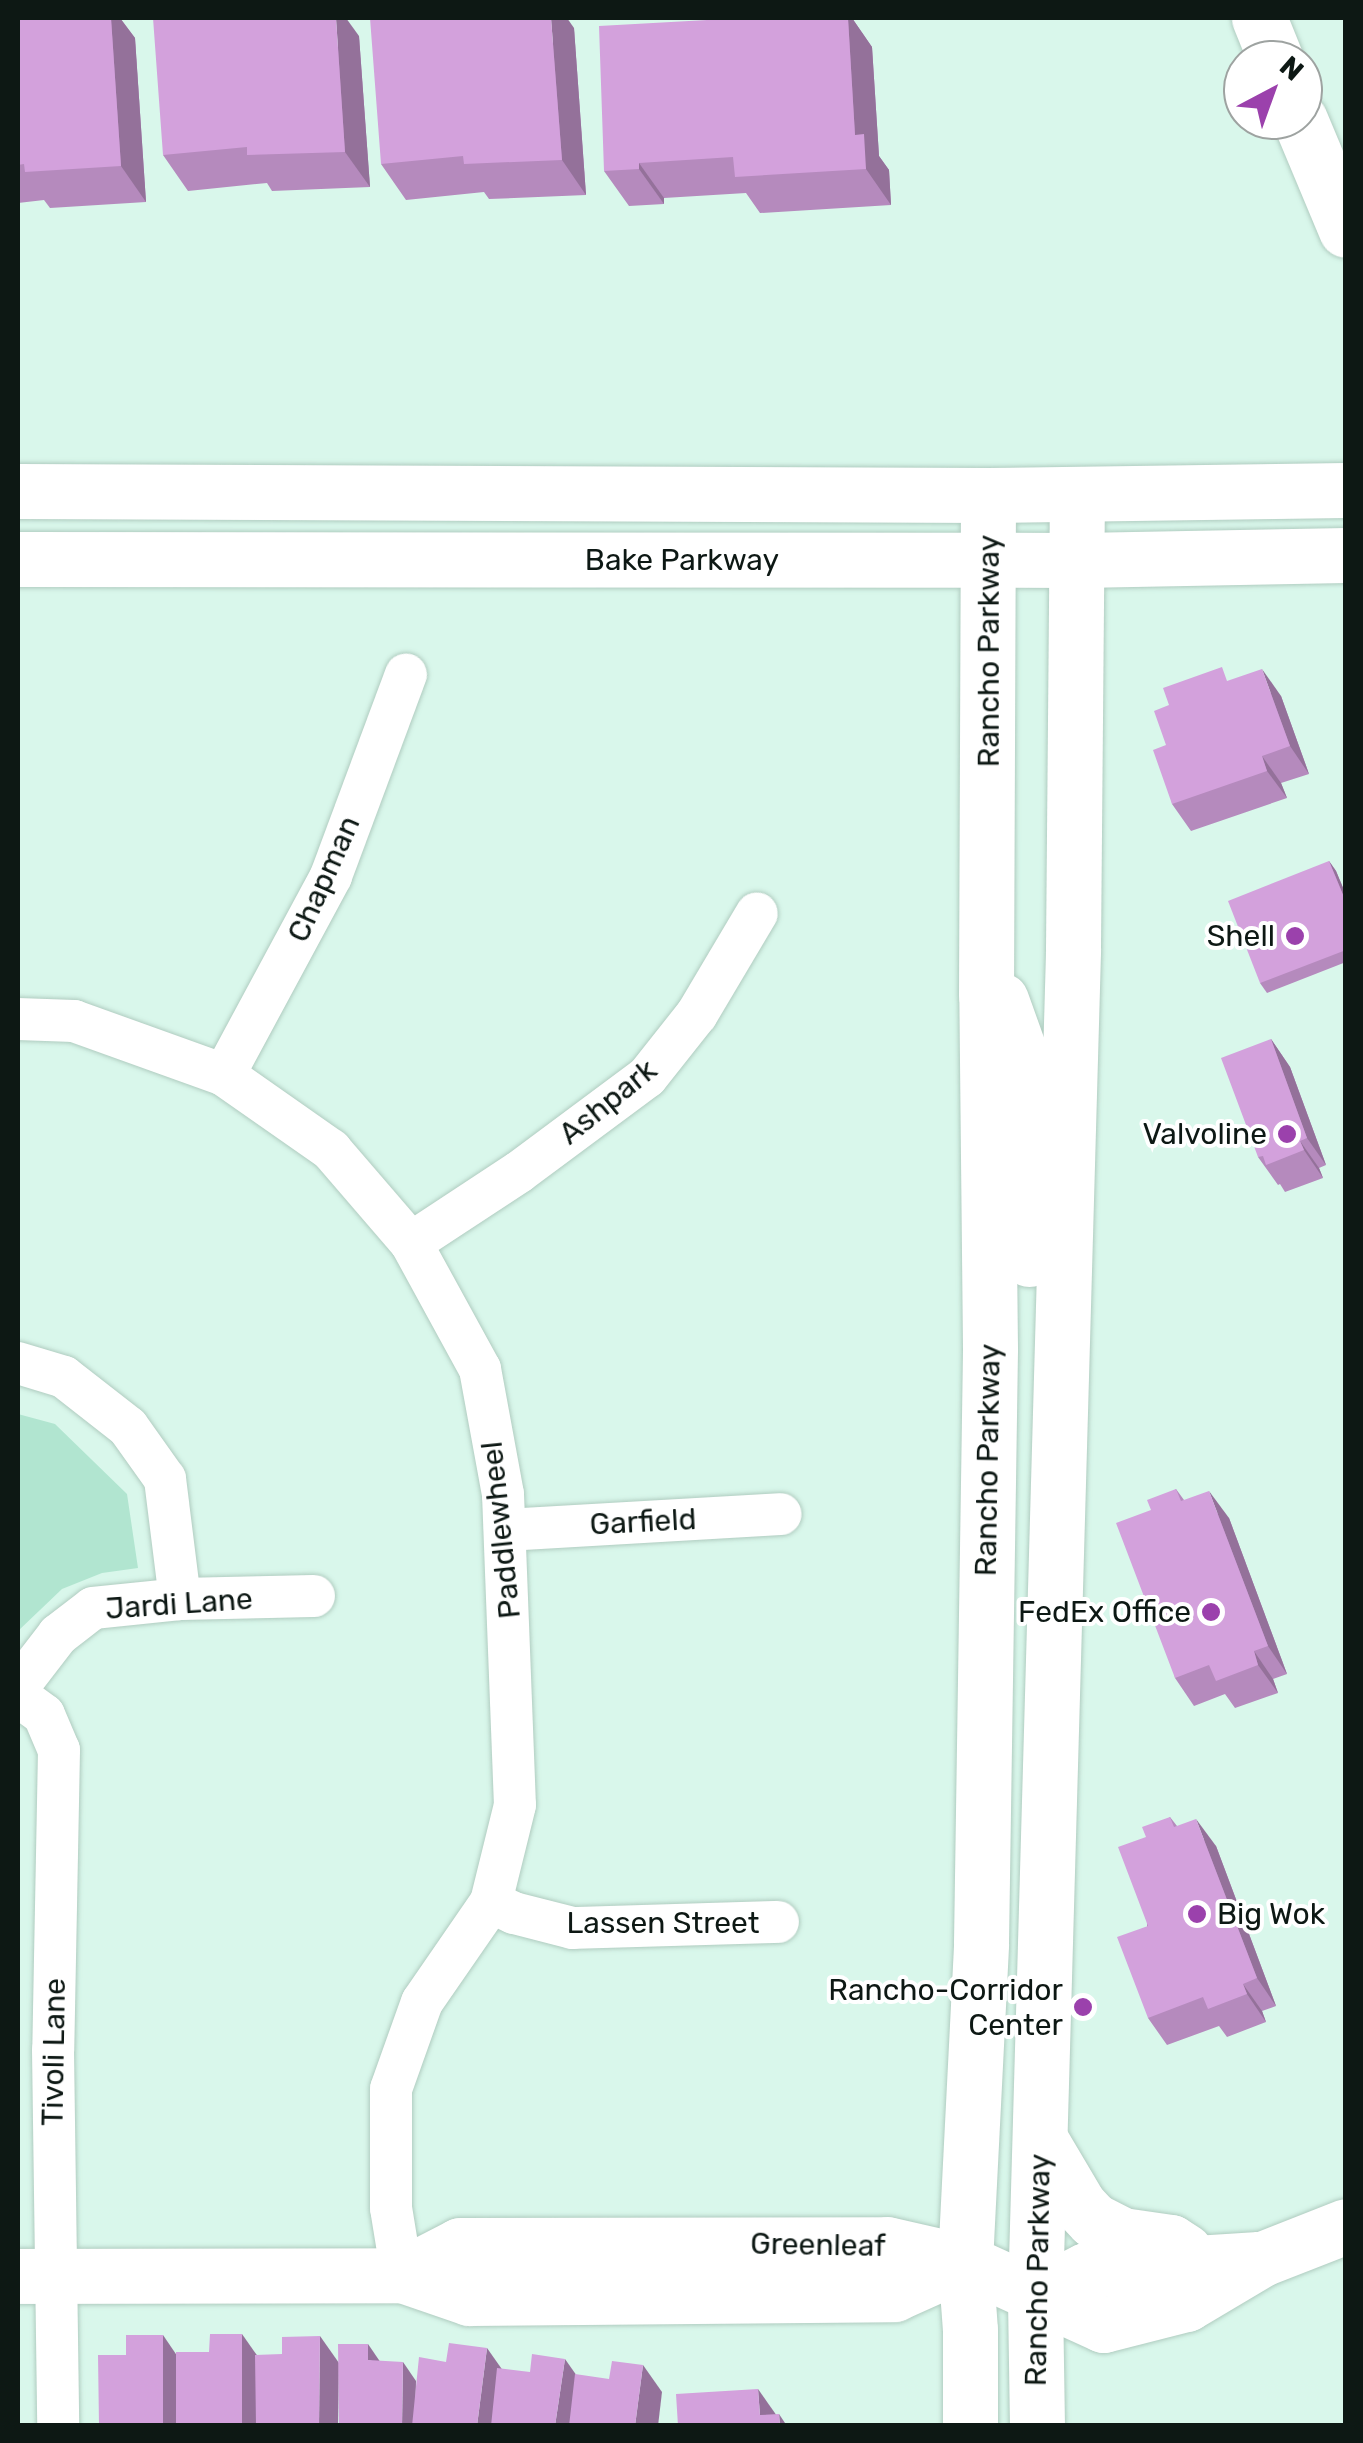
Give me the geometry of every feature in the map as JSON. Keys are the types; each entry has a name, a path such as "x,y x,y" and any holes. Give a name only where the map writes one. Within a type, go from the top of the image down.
{"main road":[{"path":"1308,140 1346,230"},
{"path":"18,491 988,495 1346,490"},
{"name":"Rancho Parkway","path":"1037,2426 1035,2296 1062,1368 1080,560 1078,494"},
{"name":"Rancho Parkway","path":"970,2426 965,2262 981,1943 990,1348 988,495"},
{"name":"Bake Parkway","path":"18,560 1080,560 1346,555"},
{"path":"987,959 1029,1078 1029,1319 1038,1360 1062,1368"},
{"path":"1040,2139 1078,2206 1093,2220 1122,2234 1171,2242 1200,2260"},
{"path":"965,2262 1103,2325 1186,2304 1262,2259 1346,2226"},
{"path":"1035,2296 1086,2270 1262,2259"},
{"name":"Greenleaf","path":"36,2276 402,2274 469,2298 894,2294 965,2262"}],"street":[{"name":"Chapman","path":"224,1075 331,876 406,674"},
{"name":"Ashpark","path":"412,1243 519,1172 648,1077 698,1014 757,913"},
{"name":"Paddlewheel","path":"18,1019 74,1020 224,1075 331,1150 412,1243 480,1368 506,1530 515,1804 491,1902 422,2002 390,2089 391,2208 402,2274"},
{"path":"18,1362 64,1376 128,1427 165,1479 180,1599"},
{"name":"Garfield","path":"506,1530 781,1514"},
{"name":"Jardi Lane","path":"18,1687 58,1635 93,1608 180,1599 314,1596"},
{"name":"Tivoli Lane","path":"18,1696 44,1715 59,1750 36,2050 36,2276 58,2426"},
{"name":"Lassen Street","path":"491,1902 514,1913 572,1928 778,1922"}],"green space":[{"path":"18,1414 55,1424 127,1494 138,1568 102,1573 62,1589 18,1631"}],"building":[{"path":"18,18 111,18 121,166 25,172 24,164 18,165"},
{"path":"153,18 336,18 345,152 247,155 247,147 163,155"},
{"path":"370,18 551,18 562,160 464,164 463,156 381,164"},
{"path":"743,18 848,18 855,135 864,134 866,169 735,177 733,157 639,163 639,169 604,171 599,26"},
{"path":"1222,667 1227,681 1262,669 1290,746 1262,756 1267,771 1172,804 1153,750 1166,745 1154,711 1169,705 1163,688"},
{"name":"Shell","path":"1329,861 1346,902 1346,950 1260,983 1228,901"},
{"name":"Valvoline","path":"1271,1039 1307,1138 1300,1141 1304,1150 1266,1165 1263,1156 1258,1157 1221,1058"},
{"name":"FedEx Office","path":"1176,1489 1181,1501 1209,1491 1268,1646 1254,1651 1258,1665 1216,1681 1209,1665 1175,1678 1116,1523 1151,1510 1147,1500"},
{"name":"Big Wok","path":"1170,1817 1174,1827 1196,1819 1257,1978 1243,1984 1247,1994 1208,2009 1203,1997 1148,2018 1117,1937 1148,1926 1118,1847 1146,1837 1142,1827"},
{"path":"210,2334 242,2334 242,2426 176,2426 176,2352 209,2352"},
{"path":"126,2335 163,2335 163,2426 99,2426 98,2355 126,2355"},
{"path":"320,2336 319,2426 256,2426 255,2355 282,2354 282,2337"},
{"path":"449,2343 487,2348 477,2426 412,2426 419,2357 446,2362"},
{"path":"338,2344 368,2344 368,2360 403,2362 402,2426 339,2426"},
{"path":"532,2354 565,2359 555,2426 491,2426 497,2368 530,2372"},
{"path":"612,2361 643,2365 635,2426 569,2426 575,2374 609,2379"},
{"path":"758,2389 760,2415 779,2414 780,2426 678,2426 676,2394"}],"place":[{"name":"Shell","path":"1295,936"},
{"name":"Valvoline","path":"1287,1134"},
{"name":"FedEx Office","path":"1211,1612"},
{"name":"Big Wok","path":"1197,1914"},
{"name":"Rancho-Corridor Center","path":"1083,2007"}]}
